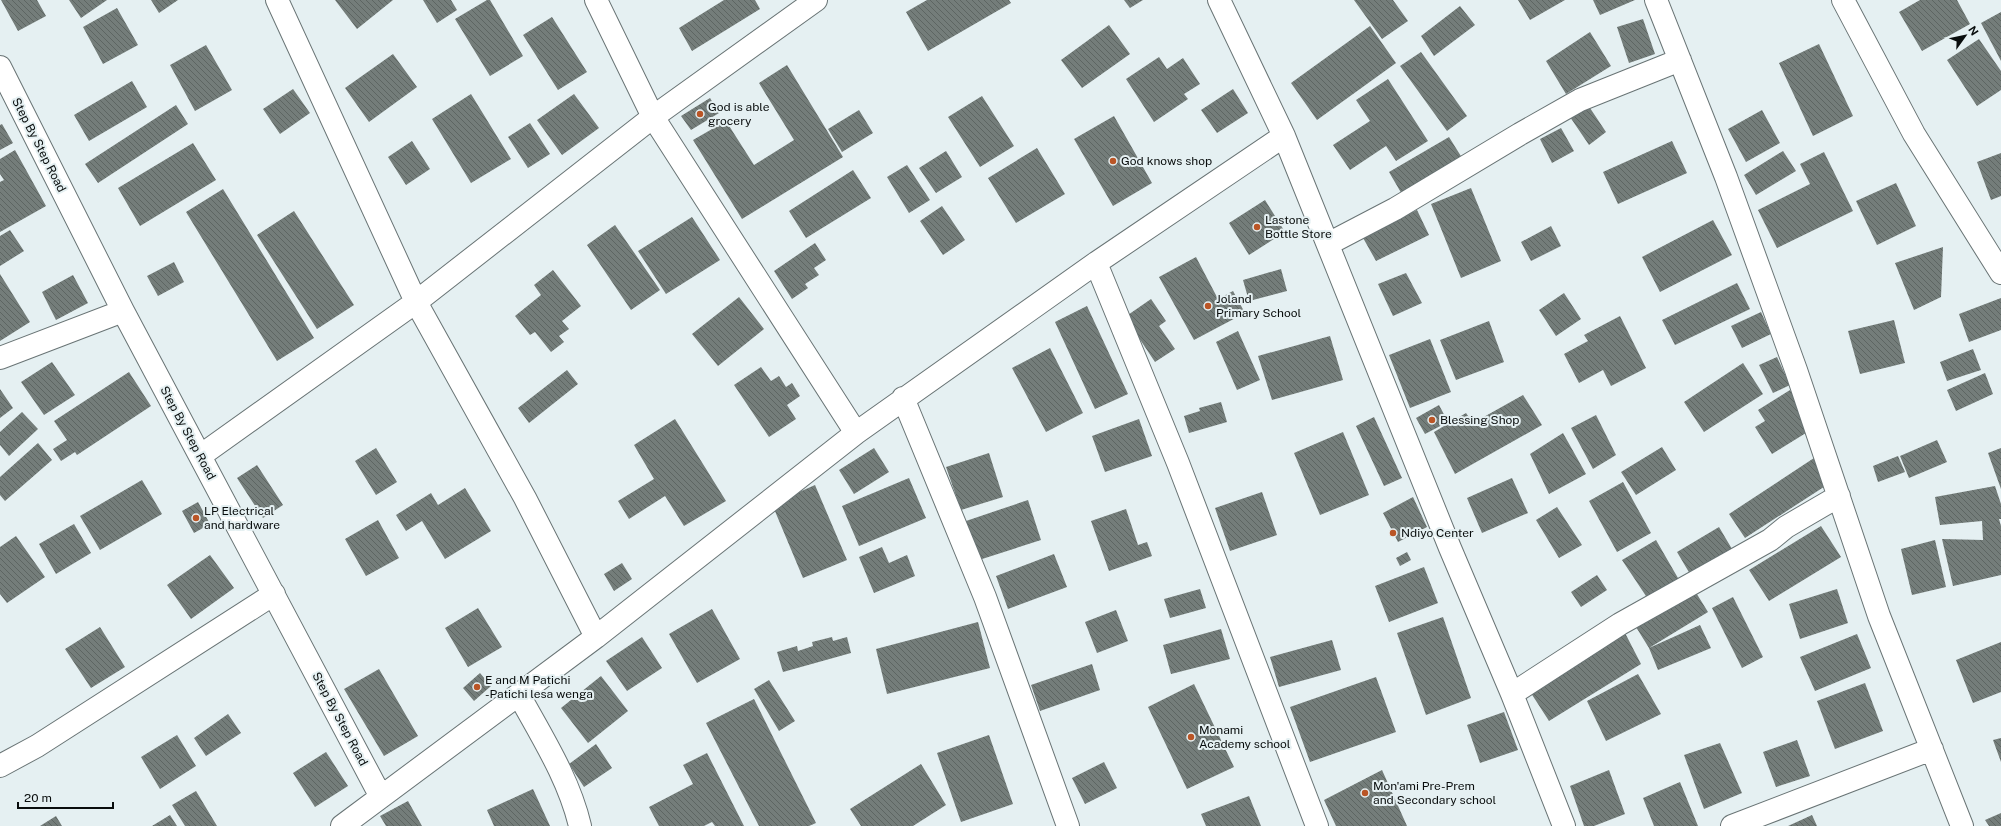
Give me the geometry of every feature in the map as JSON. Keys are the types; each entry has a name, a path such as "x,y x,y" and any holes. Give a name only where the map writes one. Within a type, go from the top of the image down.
{"street":[{"path":"277,0 416,302 524,498 596,637"},
{"path":"596,0 653,117 856,433"},
{"path":"200,456 416,302 653,117 816,0"},
{"path":"1656,0 1753,251 1839,496 1879,616 1962,826"},
{"path":"1843,0 1914,134 2001,273"},
{"path":"1226,3 1284,136 1450,548 1512,694 1564,826"},
{"path":"1328,244 1395,209 1580,100 1680,60"},
{"name":"Step By Step Road","path":"0,67 123,312 381,797"},
{"path":"342,826 596,637 856,433 903,398 1096,263 1284,136"},
{"path":"1096,263 1178,463 1317,826"},
{"path":"0,358 123,312"},
{"path":"903,398 985,597 1068,826"},
{"path":"1512,694 1620,624 1756,548 1786,527 1839,496"},
{"path":"0,766 37,746 274,594"},
{"path":"519,695 549,750 574,803 580,826"},
{"path":"1732,826 1932,749"}],"building":[{"path":"1,0 37,0 46,16 18,31"},
{"path":"69,0 107,0 81,18"},
{"path":"151,0 178,0 159,13"},
{"path":"335,0 393,0 357,29"},
{"path":"423,0 451,0 457,10 437,23"},
{"path":"487,0 490,0 523,56 490,76 455,19"},
{"path":"724,0 755,0 760,9 692,51 679,28"},
{"path":"927,0 1009,0 1011,3 928,51 906,12"},
{"path":"1124,0 1143,0 1130,8"},
{"path":"1354,0 1393,0 1408,21 1382,39"},
{"path":"1518,0 1565,0 1530,20"},
{"path":"1593,0 1635,0 1600,15"},
{"path":"1920,0 1957,0 1970,24 1922,51 1899,12"},
{"path":"1460,6 1475,25 1434,56 1421,36"},
{"path":"117,8 138,45 103,64 83,27"},
{"path":"2001,12 2001,61 1981,23"},
{"path":"552,17 587,72 558,90 523,35"},
{"path":"1643,19 1655,54 1629,63 1617,27"},
{"path":"1109,25 1130,54 1082,88 1061,60"},
{"path":"1370,26 1396,63 1317,120 1291,83"},
{"path":"1590,32 1611,66 1566,94 1546,61"},
{"path":"1979,39 2001,71 2001,90 1977,106 1947,60"},
{"path":"1819,44 1853,116 1813,136 1779,63"},
{"path":"206,45 232,90 195,111 170,65"},
{"path":"1421,52 1467,116 1447,131 1400,66"},
{"path":"393,54 417,87 369,122 345,88"},
{"path":"1159,57 1167,69 1183,58 1200,84 1184,94 1188,99 1154,122 1126,79"},
{"path":"787,65 843,157 742,219 693,140 726,121 754,165 794,140 759,83"},
{"path":"1388,79 1428,141 1396,161 1386,146 1350,170 1333,145 1370,121 1356,100"},
{"path":"132,81 147,107 89,141 74,115"},
{"path":"293,89 310,113 280,134 263,109"},
{"path":"1233,89 1248,113 1217,133 1201,110"},
{"path":"471,94 511,159 471,183 432,119"},
{"path":"574,94 599,128 562,155 537,120"},
{"path":"982,96 1014,146 980,167 948,117"},
{"name":"God is able grocery","path":"710,98 719,113 691,130 681,116"},
{"path":"1586,102 1606,132 1589,145 1568,114"},
{"path":"176,105 188,124 98,183 85,164"},
{"path":"859,110 873,133 842,152 828,129"},
{"path":"1762,110 1780,143 1746,162 1728,129"},
{"name":"God knows shop","path":"1114,116 1152,183 1113,206 1074,139"},
{"path":"530,123 550,154 528,168 508,137"},
{"path":"2,124 13,143 0,150 0,125"},
{"path":"1561,128 1574,151 1552,163 1540,139"},
{"path":"1449,137 1464,161 1403,196 1389,172"},
{"path":"412,141 430,169 406,185 388,157"},
{"path":"1672,141 1687,173 1618,204 1603,172"},
{"path":"193,143 216,180 140,226 118,188"},
{"path":"1037,148 1065,194 1016,223 988,178"},
{"path":"15,150 46,206 0,232 0,182 4,180 0,174 0,159"},
{"path":"946,151 962,177 936,193 919,168"},
{"path":"1783,151 1796,171 1756,195 1744,175"},
{"path":"1824,152 1853,211 1777,248 1758,210 1810,184 1800,164"},
{"path":"2001,153 2001,196 1991,200 1977,162"},
{"path":"907,165 930,200 909,213 887,177"},
{"path":"853,170 871,198 806,238 789,211"},
{"path":"1896,183 1916,226 1877,245 1856,201"},
{"path":"1471,188 1501,261 1461,278 1431,204"},
{"path":"223,189 314,338 277,361 186,212"},
{"name":"Lastone Bottle Store","path":"1265,200 1285,232 1249,255 1229,223"},
{"path":"942,206 965,240 943,255 920,221"},
{"path":"1417,210 1429,235 1376,261 1362,236"},
{"path":"294,211 354,305 317,329 257,235"},
{"path":"692,217 720,260 666,294 638,251"},
{"path":"1713,220 1732,255 1660,292 1642,257"},
{"path":"615,225 660,290 631,310 587,245"},
{"path":"1551,226 1561,246 1531,261 1521,242"},
{"path":"10,230 24,251 0,266 0,236"},
{"path":"815,243 826,260 814,268 819,275 805,284 808,288 792,299 774,271"},
{"path":"1943,247 1941,297 1914,310 1895,263"},
{"name":"Joland Primary School","path":"1196,257 1218,299 1233,291 1245,313 1194,340 1159,277"},
{"path":"174,262 184,282 158,296 147,276"},
{"path":"1281,269 1287,291 1249,301 1243,280"},
{"path":"553,270 581,306 562,321 569,329 559,336 564,342 551,352 535,332 530,335 515,316 541,295 534,285"},
{"path":"1406,273 1422,303 1393,316 1378,284"},
{"path":"0,274 30,322 0,341"},
{"path":"73,275 88,303 56,320 42,292"},
{"path":"1737,283 1750,309 1675,345 1662,320"},
{"path":"1564,293 1581,319 1556,336 1539,310"},
{"path":"739,297 764,329 718,366 692,334"},
{"path":"2001,298 2001,330 1969,342 1959,314"},
{"path":"1151,299 1166,321 1159,326 1175,349 1155,362 1125,317"},
{"path":"1087,306 1128,394 1095,409 1055,322"},
{"path":"1761,312 1771,334 1742,348 1731,326"},
{"path":"1620,316 1646,368 1611,386 1603,370 1579,383 1564,354 1588,341 1584,335"},
{"path":"1894,320 1905,363 1860,374 1848,331"},
{"path":"1489,321 1504,362 1456,380 1440,340"},
{"path":"1238,331 1260,380 1237,390 1216,342"},
{"path":"1330,336 1343,380 1272,400 1258,356"},
{"path":"1430,339 1451,392 1410,408 1389,355"},
{"path":"1050,348 1083,413 1046,432 1012,368"},
{"path":"1973,349 1981,370 1947,381 1940,362"},
{"path":"1777,357 1790,385 1773,393 1759,365"},
{"path":"52,362 75,395 44,415 21,382"},
{"path":"1743,363 1763,394 1704,432 1684,402"},
{"path":"761,367 771,381 779,376 786,387 792,383 800,396 787,405 796,419 769,437 734,385"},
{"path":"567,370 578,384 529,423 518,408"},
{"path":"129,372 151,406 77,455 75,452 61,461 53,449 67,440 54,421"},
{"path":"1985,373 1993,394 1956,411 1947,390"},
{"path":"0,389 13,408 0,418"},
{"path":"1790,390 1814,428 1772,454 1755,427 1765,421 1758,410"},
{"path":"1523,395 1542,425 1455,474 1434,432 1466,413 1473,423"},
{"path":"1221,402 1227,422 1189,433 1184,416 1200,411 1199,408"},
{"name":"Blessing Shop","path":"1439,405 1448,422 1425,434 1416,418"},
{"path":"22,412 38,429 9,456 0,445 0,432"},
{"path":"1596,415 1616,455 1593,469 1571,428"},
{"path":"1374,417 1402,478 1384,486 1356,426"},
{"path":"675,419 726,501 684,526 665,496 629,519 618,501 654,479 634,445"},
{"path":"1139,419 1152,456 1105,472 1092,436"},
{"path":"1343,432 1369,495 1320,515 1294,453"},
{"path":"1563,433 1586,474 1549,494 1530,454"},
{"path":"1937,440 1947,462 1909,478 1900,456"},
{"path":"38,443 52,460 5,501 0,495 0,477"},
{"path":"1662,447 1676,470 1636,495 1621,472"},
{"path":"376,448 397,482 376,495 355,461"},
{"path":"874,448 889,472 854,494 839,470"},
{"path":"2001,448 2001,489 1988,453"},
{"path":"989,453 1003,497 961,510 946,467"},
{"path":"1898,456 1905,472 1878,482 1873,466"},
{"path":"1814,458 1830,483 1745,538 1729,514"},
{"path":"257,465 283,505 263,518 237,478"},
{"path":"909,478 926,518 859,546 842,506"},
{"path":"1512,478 1528,513 1482,533 1467,498"},
{"path":"142,480 162,514 100,550 80,516"},
{"path":"1623,482 1651,533 1617,552 1589,501"},
{"path":"815,485 847,560 803,578 772,504"},
{"path":"1995,486 2001,504 2001,519 1999,519 2001,526 2001,575 1953,586 1942,539 1983,540 1982,521 1940,525 1935,497"},
{"path":"465,488 491,531 445,559 422,521 406,531 396,515 431,493 438,505"},
{"path":"1262,492 1277,535 1230,551 1215,508"},
{"path":"1413,497 1427,527 1398,542 1383,513"},
{"path":"1028,500 1041,540 979,560 966,521"},
{"name":"LP Electrical and hardware","path":"198,502 210,524 194,533 182,511"},
{"path":"1557,507 1582,545 1559,558 1536,520"},
{"path":"1126,509 1138,545 1147,542 1152,556 1109,571 1091,521"},
{"path":"378,520 399,558 366,576 345,539"},
{"path":"74,524 91,553 56,574 39,544"},
{"path":"1821,526 1841,557 1769,601 1749,570"},
{"path":"1719,527 1732,549 1690,574 1677,552"},
{"path":"16,536 45,577 7,603 0,594 0,547"},
{"path":"1656,540 1682,585 1650,602 1622,560"},
{"path":"1935,540 1946,587 1912,595 1901,549"},
{"path":"882,547 889,563 907,555 915,576 874,593 859,557"},
{"path":"1407,552 1411,560 1400,566 1396,558"},
{"path":"1054,554 1067,587 1008,609 996,576"},
{"path":"210,555 234,588 191,619 167,585"},
{"path":"622,563 632,579 614,591 604,574"},
{"path":"1424,567 1438,603 1389,622 1375,586"},
{"path":"1597,575 1607,590 1581,607 1571,592"},
{"path":"1200,589 1206,608 1170,618 1164,599"},
{"path":"1837,589 1848,623 1800,639 1789,604"},
{"path":"1695,591 1708,612 1649,648 1636,627"},
{"path":"1733,597 1763,657 1742,668 1712,608"},
{"path":"478,608 502,647 468,667 445,628"},
{"path":"712,609 740,659 697,683 669,634"},
{"path":"1116,610 1128,641 1097,653 1085,622"},
{"path":"1443,617 1471,698 1426,715 1397,633"},
{"path":"978,622 990,668 887,694 876,649"},
{"path":"1700,625 1711,648 1658,670 1649,648"},
{"path":"100,627 125,667 91,688 65,649"},
{"path":"1221,629 1230,659 1171,674 1163,645"},
{"path":"1624,631 1641,664 1549,721 1529,690"},
{"path":"1857,634 1871,668 1815,691 1800,657"},
{"path":"642,637 662,668 627,691 606,661"},
{"path":"832,637 833,641 847,637 851,653 783,672 777,652 797,646 798,651 813,646 812,642"},
{"path":"1332,640 1341,670 1279,687 1270,657"},
{"path":"2001,642 2001,692 1973,703 1956,660"},
{"path":"1092,664 1100,690 1040,711 1031,685"},
{"path":"379,669 418,736 384,756 344,689"},
{"name":"E and M Patichi -Patichi lesa wenga","path":"480,673 491,686 474,701 463,688"},
{"path":"1638,674 1661,714 1606,741 1587,701"},
{"path":"601,676 628,711 588,743 561,708"},
{"path":"1376,677 1396,732 1310,762 1290,707"},
{"path":"769,680 795,721 779,731 754,689"},
{"path":"1865,683 1883,731 1835,749 1817,701"},
{"name":"Monami Academy school","path":"1194,684 1234,767 1187,789 1148,707"},
{"path":"754,699 816,823 809,826 759,826 706,723"},
{"path":"1504,712 1518,750 1480,763 1467,725"},
{"path":"228,714 241,733 206,756 194,738"},
{"path":"177,735 196,766 160,789 141,757"},
{"path":"989,735 1013,804 961,822 937,753"},
{"path":"2001,738 2001,762 1993,740"},
{"path":"1797,740 1810,776 1776,787 1763,752"},
{"path":"1720,743 1742,793 1704,809 1684,755"},
{"path":"596,744 612,768 584,787 569,764"},
{"path":"326,752 348,786 315,807 293,773"},
{"path":"707,753 744,826 715,826 712,822 704,826 659,826 649,807 693,784 683,765"},
{"path":"1104,762 1117,788 1085,804 1072,778"},
{"path":"921,764 946,805 913,826 861,826 850,809"},
{"name":"Mon'ami Pre-Prem and Secondary school","path":"1382,770 1407,826 1336,826 1324,800"},
{"path":"1609,770 1625,814 1594,826 1584,826 1570,786"},
{"path":"1680,782 1698,826 1654,826 1643,798"},
{"path":"533,789 550,826 494,826 487,810"},
{"path":"196,791 217,826 185,826 172,805"},
{"path":"1249,796 1261,826 1206,826 1201,814"},
{"path":"408,801 422,826 386,826 380,816"},
{"path":"2001,813 2001,826 1989,826 1985,820"},
{"path":"170,815 177,826 152,826"},
{"path":"1812,815 1817,826 1788,826"},
{"path":"56,816 62,826 40,826"}],"place":[{"name":"God is able grocery","path":"700,114"},
{"name":"God knows shop","path":"1113,161"},
{"name":"Lastone Bottle Store","path":"1257,227"},
{"name":"Joland Primary School","path":"1208,306"},
{"name":"Blessing Shop","path":"1432,420"},
{"name":"LP Electrical and hardware","path":"196,518"},
{"name":"Ndiyo Center","path":"1393,533"},
{"name":"E and M Patichi -Patichi lesa wenga","path":"477,687"},
{"name":"Monami Academy school","path":"1191,737"},
{"name":"Mon'ami Pre-Prem and Secondary school","path":"1365,793"}]}
